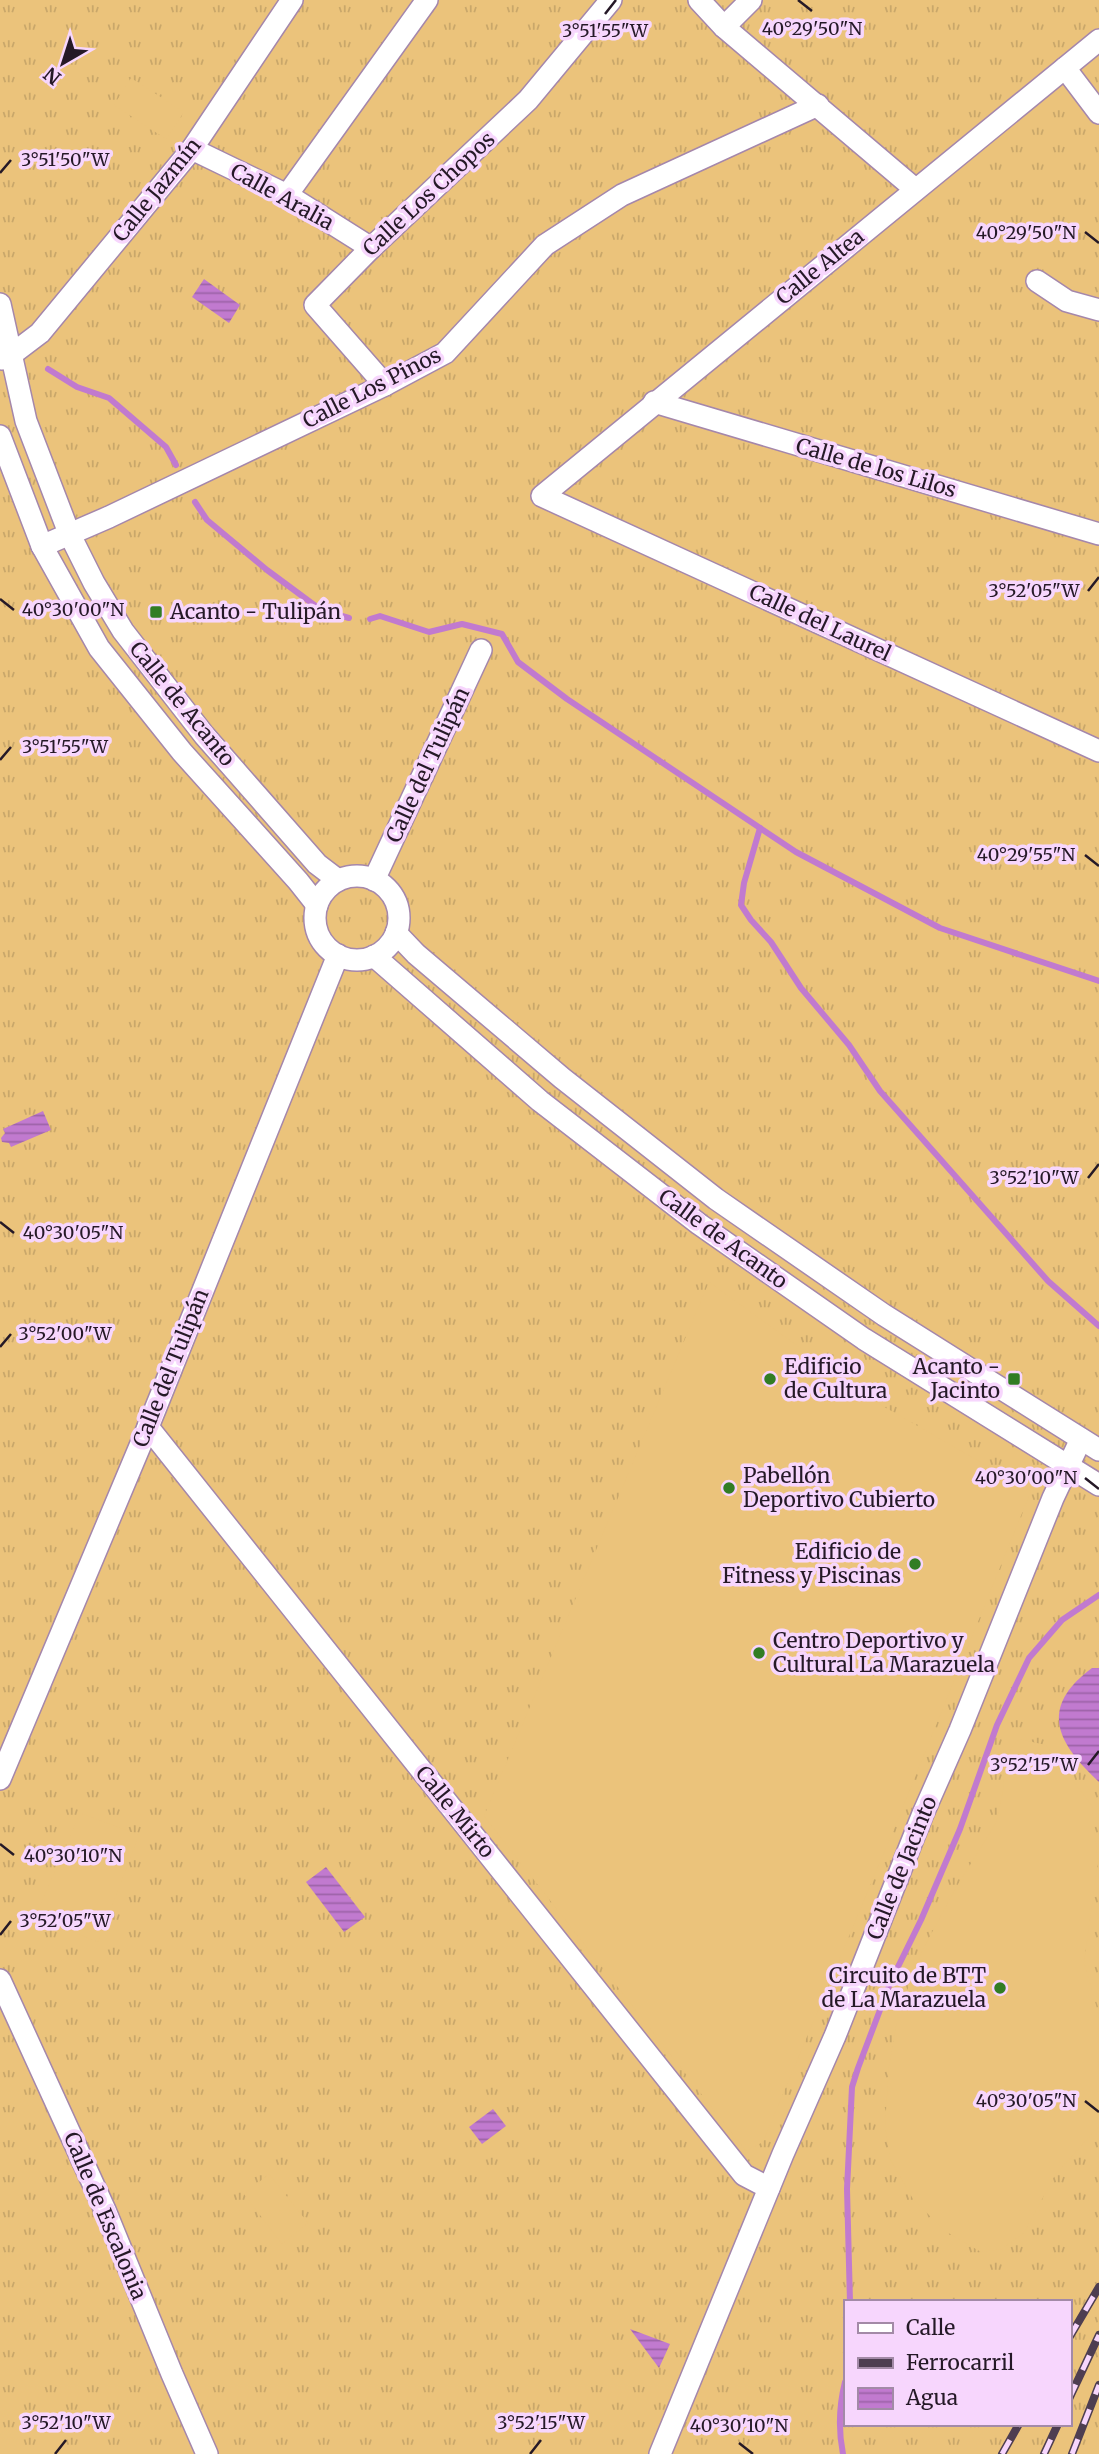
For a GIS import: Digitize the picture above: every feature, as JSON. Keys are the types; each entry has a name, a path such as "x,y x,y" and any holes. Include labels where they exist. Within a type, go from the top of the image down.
{"street":[{"name":"Calle Jazmín","path":"6,357 40,333 192,149 292,0"},
{"path":"287,195 428,0"},
{"name":"Calle Los Chopos","path":"385,385 315,305 370,248 528,100 611,0"},
{"path":"699,0 724,27 915,189"},
{"path":"724,27 751,0"},
{"name":"Calle Altea","path":"542,496 1099,40"},
{"path":"1065,68 1099,113"},
{"name":"Calle Los Pinos","path":"42,545 109,517 385,385 445,353 545,245 622,195 818,105"},
{"name":"Calle Aralia","path":"192,149 287,195 370,248"},
{"path":"1037,281 1068,301 1099,310"},
{"name":"Calle de Acanto","path":"0,304 6,357 26,421 69,533 94,583 131,642 204,735 317,864 338,880"},
{"name":"Calle de los Lilos","path":"654,402 1099,534"},
{"name":"Calle de Acanto","path":"0,436 42,545 99,648 183,752 317,905"},
{"name":"Calle del Laurel","path":"542,496 1099,751"},
{"name":"Calle del Tulipán","path":"374,880 481,650"},
{"path":"362,877 374,880 385,887 393,897 399,920 396,933 391,942 374,956 362,960 338,955 320,939 316,928 317,905 329,887 338,880 362,877"},
{"name":"Calle de Acanto","path":"396,933 416,954 562,1078 716,1199 884,1315 1099,1450"},
{"name":"Calle del Tulipán","path":"0,1779 148,1427 338,955"},
{"name":"Calle de Acanto","path":"374,956 540,1101 699,1224 864,1339 1099,1485"},
{"name":"Calle Mirto","path":"148,1427 744,2175 769,2188"},
{"name":"Calle de Jacinto","path":"660,2454 1080,1438"},
{"name":"Calle de Escalonia","path":"0,1980 105,2210 207,2454"}],"green space":[{"path":"0,0 1099,0 1099,2454 0,2454"},
{"path":"131,78 184,112 166,139 114,105"},
{"name":"Centro Deportivo y Cultural La Marazuela","path":"709,1282 874,1401 1031,1491 763,2142 746,2151 484,1816"},
{"name":"Circuito de BTT de La Marazuela","path":"1019,1739 1046,1745 1092,1806 1098,1862 1084,1962 1099,2016 1099,2126 1055,2175 1024,2233 1002,2249 981,2252 945,2231 913,2199 890,2159 885,2125 889,2067 898,2014 923,1949 957,1886 996,1823 1003,1791 1004,1758"},
{"path":"80,1813 139,1835 98,1942 35,1917"},
{"path":"269,2174 308,2223 282,2244 244,2194"}],"water":[{"path":"204,279 240,305 229,323 192,297"},
{"path":"43,1111 51,1130 11,1147 9,1143 2,1142 1,1138 5,1133 3,1129"},
{"path":"1092,1668 1099,1668 1099,1782 1084,1768 1064,1739 1059,1711 1064,1697"},
{"path":"326,1867 365,1917 344,1932 306,1882"},
{"path":"493,2109 506,2126 482,2144 469,2127"},
{"path":"630,2329 670,2344 659,2368"}],"waterway":[{"path":"48,369 77,387 109,398 166,447 176,465"},
{"path":"195,502 207,520 267,570 321,610 349,618"},
{"path":"370,619 380,616 429,632 462,624 502,634 518,662 567,699 796,852 940,928 1099,981"},
{"path":"760,828 744,883 741,905 751,920 771,942 801,988 849,1045 880,1091 1048,1281 1099,1326"},
{"path":"850,2300 847,2189 852,2087 858,2068 891,1981 921,1920 960,1829 997,1725 1029,1658 1062,1620 1099,1595"},
{"path":"843,2454 840,2418 844,2386"}],"railway":[{"path":"1071,2335 1099,2287"},
{"path":"1071,2395 1099,2335"},
{"path":"1072,2454 1099,2385"},
{"path":"1002,2454 1018,2426"},
{"path":"1044,2454 1057,2426"}],"place":[{"name":"Acanto - Tulipán","path":"156,612"},
{"name":"Edificio de Cultura","path":"770,1379"},
{"name":"Acanto - Jacinto","path":"1014,1379"},
{"name":"Pabellón Deportivo Cubierto","path":"729,1488"},
{"name":"Edificio de Fitness y Piscinas","path":"915,1564"},
{"name":"Centro Deportivo y Cultural La Marazuela","path":"759,1653"},
{"name":"Circuito de BTT de La Marazuela","path":"1000,1988"}]}
